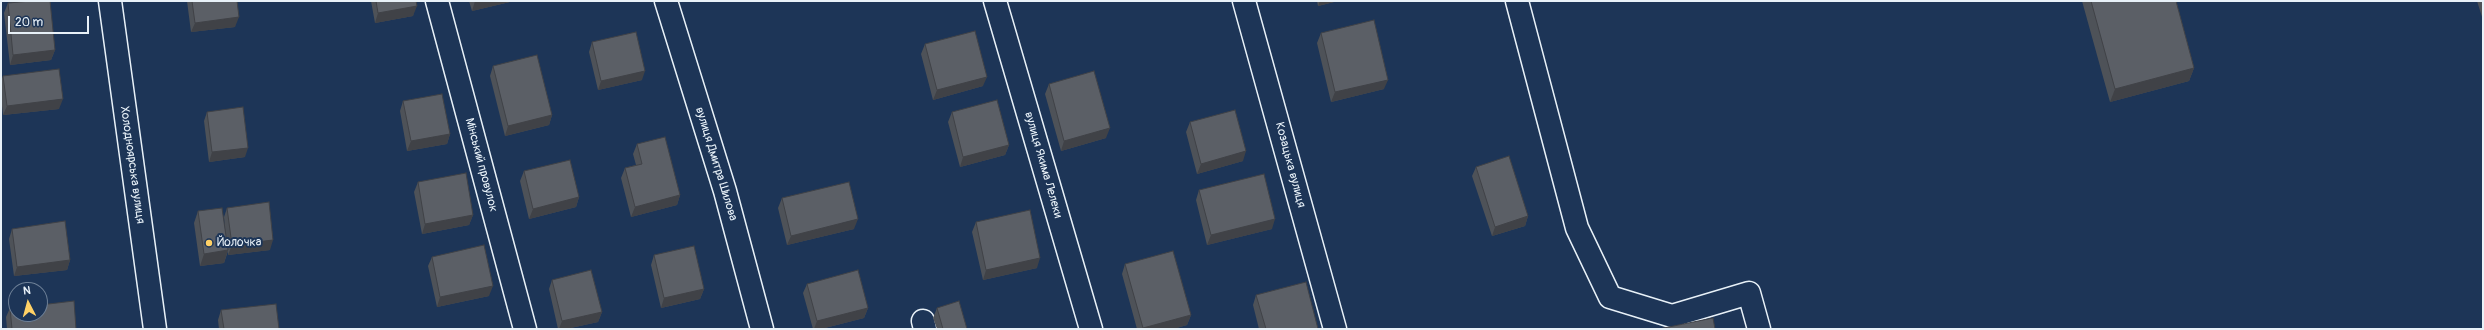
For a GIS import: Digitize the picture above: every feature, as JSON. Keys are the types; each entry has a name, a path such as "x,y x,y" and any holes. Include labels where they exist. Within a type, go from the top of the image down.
{"street":[{"name":"Холодноярська вулиця","path":"110,1 155,329"},
{"name":"Мінський провулок","path":"437,1 525,329"},
{"name":"вулиця Дмитра Шилова","path":"666,1 725,191 762,329"},
{"name":"вулиця Якима Лелеки","path":"995,1 1091,329"},
{"name":"Козацька вулиця","path":"1244,1 1335,329"},
{"path":"1517,1 1577,228 1610,297 1672,316 1748,293 1759,329"}],"building":[{"path":"50,1 55,50 13,55 8,3"},
{"path":"192,1 237,1 239,17 195,23"},
{"path":"376,1 416,1 417,6 378,13"},
{"path":"2091,1 2176,1 2194,68 2115,89"},
{"path":"1374,20 1388,80 1335,92 1321,33"},
{"path":"975,31 987,77 937,90 925,44"},
{"path":"636,32 645,71 601,81 592,42"},
{"path":"537,55 552,115 508,126 493,66"},
{"path":"59,69 63,99 7,106 3,76"},
{"path":"1094,71 1110,128 1064,141 1049,84"},
{"path":"442,94 450,134 411,141 403,101"},
{"path":"997,100 1009,145 963,157 952,112"},
{"path":"243,107 248,148 212,152 207,112"},
{"path":"1235,110 1246,151 1201,164 1190,122"},
{"path":"665,137 680,195 635,207 625,168 642,164 637,144"},
{"path":"1509,156 1528,216 1495,227 1476,167"},
{"path":"570,160 579,197 533,209 524,171"},
{"path":"466,173 473,215 425,224 418,182"},
{"path":"1264,174 1275,219 1211,235 1199,190"},
{"path":"849,182 858,219 791,236 782,198"},
{"path":"269,202 273,240 232,245 227,208"},
{"path":"222,208 228,250 204,254 198,211"},
{"path":"1030,210 1040,258 986,270 976,222"},
{"path":"65,221 70,260 17,267 12,229"},
{"path":"484,245 493,286 440,297 432,257"},
{"path":"694,246 704,289 664,298 654,255"},
{"path":"1173,251 1191,315 1143,328 1125,264"},
{"path":"591,270 602,312 562,321 552,280"},
{"path":"858,270 868,308 817,321 807,284"},
{"path":"1306,282 1318,329 1266,329 1256,295"},
{"path":"74,301 76,329 12,329 11,322 48,322 48,304"},
{"path":"959,301 967,329 943,329 937,308"},
{"path":"276,304 279,329 224,329 221,310"},
{"path":"1713,318 1715,329 1659,329"}],"place":[{"name":"Йолочка","path":"209,243"}]}
